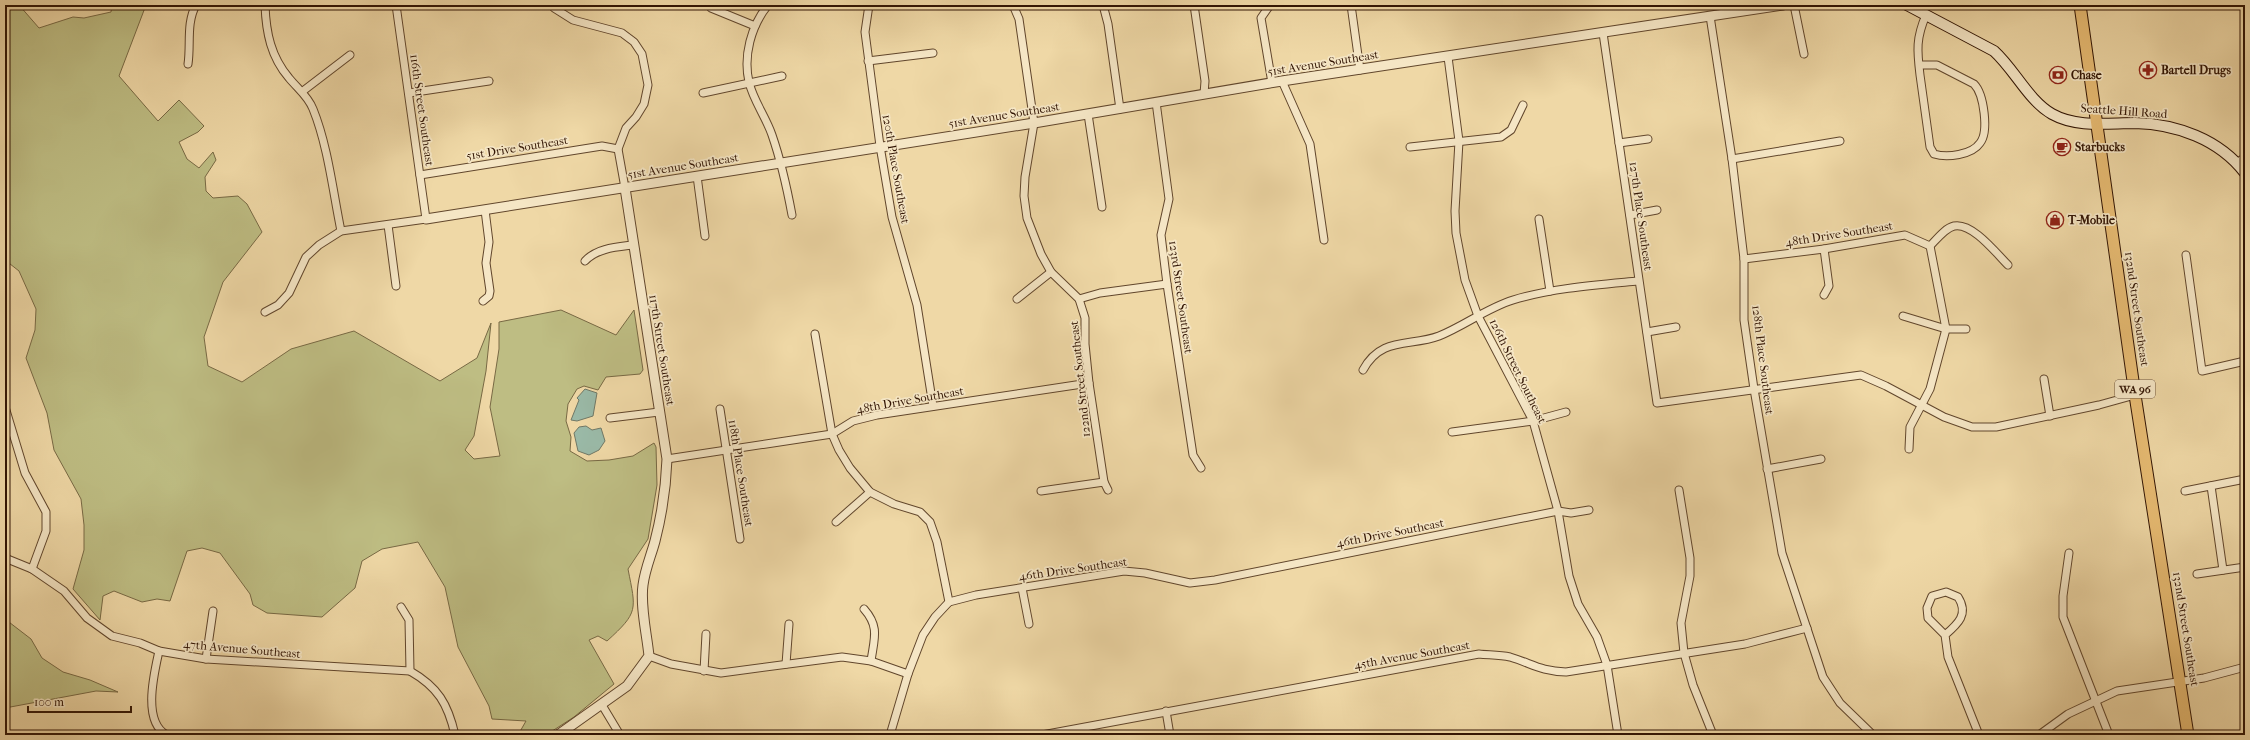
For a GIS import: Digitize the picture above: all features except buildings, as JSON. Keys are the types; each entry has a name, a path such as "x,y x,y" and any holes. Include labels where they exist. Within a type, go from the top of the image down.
{"main road":[{"name":"Seattle Hill Road","path":"1907,5 1994,51 2006,62 2034,98 2051,113 2064,119 2098,124 2136,123 2160,125 2181,130 2218,147 2241,160 2245,173"},
{"name":"132nd Street Southeast","path":"2080,5 2098,124 2135,395 2181,681 2188,735"}],"street":[{"path":"188,64 191,46 189,25 196,5"},
{"path":"265,5 266,28 272,49 280,67 303,91 313,108 320,130 341,231"},
{"name":"116th Street Southeast","path":"396,5 426,219"},
{"path":"768,5 755,26 748,49 749,83 770,128 782,162 792,215"},
{"name":"120th Place Southeast","path":"869,5 865,32 880,146 892,217 917,305 933,406"},
{"name":"122nd Street Southeast","path":"1013,5 1019,20 1034,123 1024,196 1027,218 1041,254 1051,272 1079,299 1085,318 1085,344 1089,383 1104,482 1108,490"},
{"path":"1103,5 1108,24 1120,108"},
{"path":"1194,5 1205,81 1204,94"},
{"path":"1270,5 1261,18 1272,83"},
{"path":"1351,5 1360,70"},
{"name":"51st Avenue Southeast","path":"265,312 278,304 289,293 306,257 319,245 341,231 485,210 880,146 1034,123 1282,81 1783,5"},
{"path":"1794,5 1804,54"},
{"path":"554,8 573,20 622,33 634,42 642,54 648,85 644,104 636,117 626,128 618,149"},
{"path":"711,8 755,26"},
{"path":"1919,65 1937,66 1974,84 1981,94 1984,121 1980,144 1952,157 1934,154 1930,148 1916,46 1926,15"},
{"name":"128th Place Southeast","path":"1710,16 1732,159 1744,259 1744,320 1767,469 1782,553 1823,677 1840,703 1873,735"},
{"name":"127th Place Southeast","path":"1603,33 1657,403 1754,389"},
{"path":"868,61 933,53"},
{"path":"303,91 350,55"},
{"name":"126th Street Southeast","path":"1448,57 1459,141 1455,211 1456,233 1464,280 1478,316 1533,421 1558,511 1569,576 1578,604 1597,637 1607,666 1618,735"},
{"path":"703,93 782,76"},
{"path":"409,94 489,81"},
{"path":"1282,81 1310,144 1324,240"},
{"name":"123rd Street Southeast","path":"1156,102 1169,199 1161,234 1167,284 1193,455 1201,468"},
{"path":"1410,147 1501,137 1511,130 1523,105"},
{"path":"1088,114 1102,207"},
{"path":"1619,143 1648,139"},
{"path":"1732,159 1840,141"},
{"name":"51st Drive Southeast","path":"420,175 602,146 618,149"},
{"name":"117th Street Southeast","path":"618,149 667,459 666,486 661,515 655,543 645,569 642,587 649,656"},
{"path":"697,176 705,236"},
{"path":"483,301 489,296 490,291 486,263 489,238 485,210"},
{"path":"1630,215 1657,210"},
{"path":"1539,219 1550,291"},
{"path":"388,225 396,286"},
{"path":"1909,449 1910,428 1930,389 1946,329 1930,246 1940,235 1953,226 1962,226 1972,229 2008,265"},
{"name":"48th Drive Southeast","path":"1744,259 1824,249 1905,235 1930,246"},
{"path":"585,261 590,256 608,248 634,244"},
{"path":"1824,249 1829,286 1824,295"},
{"path":"2186,256 2202,371 2245,361"},
{"path":"1017,299 1051,272"},
{"path":"1362,370 1372,355 1393,344 1438,336 1512,301 1550,291 1638,280"},
{"path":"1079,299 1100,293 1167,284"},
{"path":"1903,316 1946,329 1966,329"},
{"path":"1647,332 1676,327"},
{"path":"815,334 832,434 850,468 870,492 894,504 920,512 930,522 937,542 948,602 935,617 923,635 908,674 890,735"},
{"path":"1754,389 1861,375 1944,417 1972,427 1996,427 2099,405 2135,395"},
{"path":"2044,379 2050,416"},
{"name":"48th Drive Southeast","path":"667,459 832,434 853,421 877,415 1089,383"},
{"path":"5,407 25,474 46,512 46,531 32,569"},
{"name":"118th Place Southeast","path":"720,409 740,539"},
{"path":"610,418 659,412"},
{"path":"1452,432 1533,421 1566,412"},
{"path":"1767,469 1820,459"},
{"path":"2185,491 2245,479"},
{"path":"1041,491 1104,482"},
{"path":"2211,486 2223,570"},
{"path":"1679,490 1690,570 1681,623 1684,653 1693,685 1713,735"},
{"path":"836,522 870,492"},
{"name":"46th Drive Southeast","path":"948,602 976,595 1124,571 1146,573 1190,583 1215,580 1558,511 1571,513 1589,510"},
{"path":"2069,553 2063,596 2063,617 2069,636 2092,686 2095,701 2109,735"},
{"name":"47th Avenue Southeast","path":"5,558 32,569 64,591 87,618 112,636 140,643 159,651 206,659 410,671"},
{"path":"2197,574 2245,567"},
{"path":"1022,588 1029,624"},
{"path":"1945,635 1959,623 1963,616 1964,609 1958,597 1946,592 1932,596 1928,601 1926,608 1928,618 1945,635 1948,657 1979,735"},
{"path":"401,608 409,620 410,671 426,680 442,697 455,735"},
{"path":"864,610 872,618 876,630 871,661"},
{"path":"206,659 213,611"},
{"path":"786,664 789,624"},
{"name":"45th Avenue Southeast","path":"1042,735 1478,654 1509,657 1549,671 1566,672 1746,644 1807,628"},
{"path":"704,671 706,634"},
{"path":"159,651 152,715 157,726 167,735"},
{"path":"558,735 627,686 649,656 671,664 721,673 842,657 871,661 908,674"},
{"path":"2039,735 2068,714 2117,691 2204,678 2245,667"},
{"path":"602,705 620,735"},
{"path":"1166,711 1170,735"}],"shaded area":[{"path":"5,5 19,5 39,28 73,17 84,18 111,12 112,5 146,5 119,76 158,121 179,100 204,126 198,132 179,142 187,159 199,168 213,152 216,160 205,177 206,191 213,198 238,196 247,204 262,232 223,282 204,337 208,366 242,382 291,349 354,331 440,381 477,358 491,323 486,371 474,436 465,450 474,459 500,456 490,407 499,349 499,322 561,310 616,335 634,310 643,370 640,374 606,377 598,390 584,386 577,389 568,404 566,421 571,437 570,451 587,461 609,460 633,456 654,443 656,447 657,485 648,539 628,569 633,593 632,610 630,616 607,641 598,636 589,640 614,684 574,717 546,735 518,735 526,721 492,719 489,706 458,647 445,587 418,542 382,549 362,561 355,588 322,617 267,613 253,605 250,594 220,553 202,548 187,551 170,601 157,599 142,602 114,591 103,596 100,620 73,589 84,550 84,525 81,499 54,450 47,413 26,358 35,330 36,309 19,271 5,260"},
{"path":"585,389 597,393 593,416 577,421 571,420 579,400 577,398"},
{"path":"586,426 592,430 601,428 605,441 599,450 589,455 578,451 574,433 579,427"},
{"path":"5,619 31,639 42,658 63,672 90,680 118,692 96,691 5,708"}],"place":[{"name":"Bartell Drugs","path":"2148,70"},
{"name":"Chase","path":"2058,75"},
{"name":"Starbucks","path":"2062,147"},
{"name":"T-Mobile","path":"2055,220"}]}
